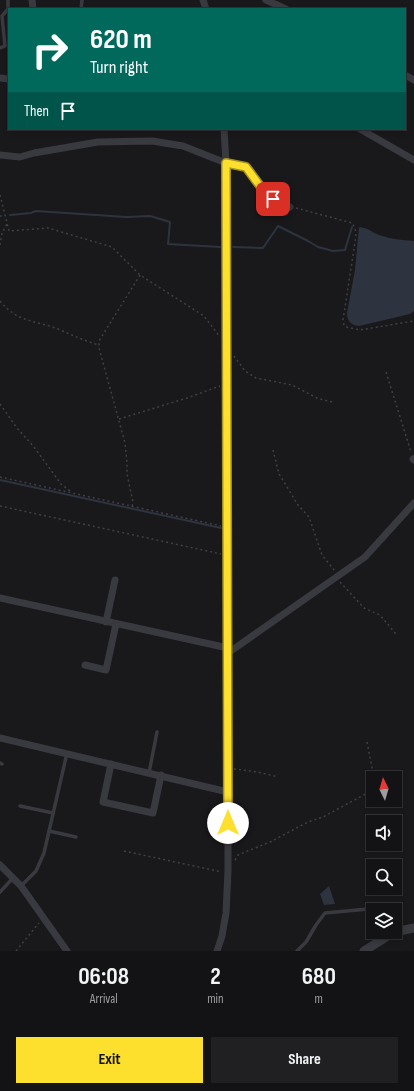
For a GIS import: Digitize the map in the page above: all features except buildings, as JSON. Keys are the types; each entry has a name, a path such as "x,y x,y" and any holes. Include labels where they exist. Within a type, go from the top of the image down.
{"street":[{"path":"266,0 284,8"},
{"path":"217,951 222,936 226,913 228,873 227,348 226,163 224,130"},
{"path":"362,130 414,160"},
{"path":"0,155 20,157 34,152 98,142 152,141 183,146 226,163 246,167 266,194 290,207"},
{"path":"0,598 228,650 365,557 414,503"},
{"path":"106,622 115,580"},
{"path":"85,665 106,670 116,624"},
{"path":"0,738 228,792"},
{"path":"111,764 103,802 153,813 161,775"},
{"path":"0,865 21,886 67,951"},
{"path":"402,930 414,928"},
{"path":"364,951 382,939"}],"lane":[{"path":"0,48 5,46 2,16 8,10 8,0"},
{"path":"149,773 157,732"},
{"path":"21,886 36,871 42,860 67,753"},
{"path":"20,806 53,813"},
{"path":"49,831 76,837"},
{"path":"0,892 13,877"},
{"path":"297,951 306,942 325,913 366,909"}],"path":[{"path":"0,195 10,231 48,228 112,247 140,275 204,316 245,371 256,378 292,385 316,398 332,402"},
{"path":"290,207 352,223 355,228 356,236 343,320 346,327 360,330 414,321"},
{"path":"0,245 2,233 8,224"},
{"path":"132,506 133,502 127,474 126,454 119,419 99,341 140,275"},
{"path":"0,301 8,310 29,322 56,328 99,345"},
{"path":"386,372 414,460"},
{"path":"119,419 227,384"},
{"path":"0,404 16,428 34,447 61,484 71,492"},
{"path":"273,450 279,474 298,505 309,517 322,555 331,564 337,576 359,604 364,608 380,615 396,634"},
{"path":"0,476 227,527"},
{"path":"0,506 227,556"},
{"path":"367,742 373,771"},
{"path":"228,768 258,772 278,777"},
{"path":"235,867 235,859 238,856 270,842 308,822 323,817 366,794"},
{"path":"124,851 228,873"},
{"path":"16,951 44,917"}],"water":[{"path":"359,227 365,228 379,235 401,240 414,241 414,311 410,314 359,326 352,324 349,320 347,313 355,270"},
{"path":"329,886 335,904 324,905 320,894"}],"waterway":[{"path":"10,215 31,213 36,211 126,217 150,216 170,222 168,244 220,247"},
{"path":"233,247 263,248 278,226 318,247 333,251 345,250 352,227"},
{"path":"0,480 221,528"}],"route":[{"path":"228,823 226,163 246,167 266,194 273,199"}]}
